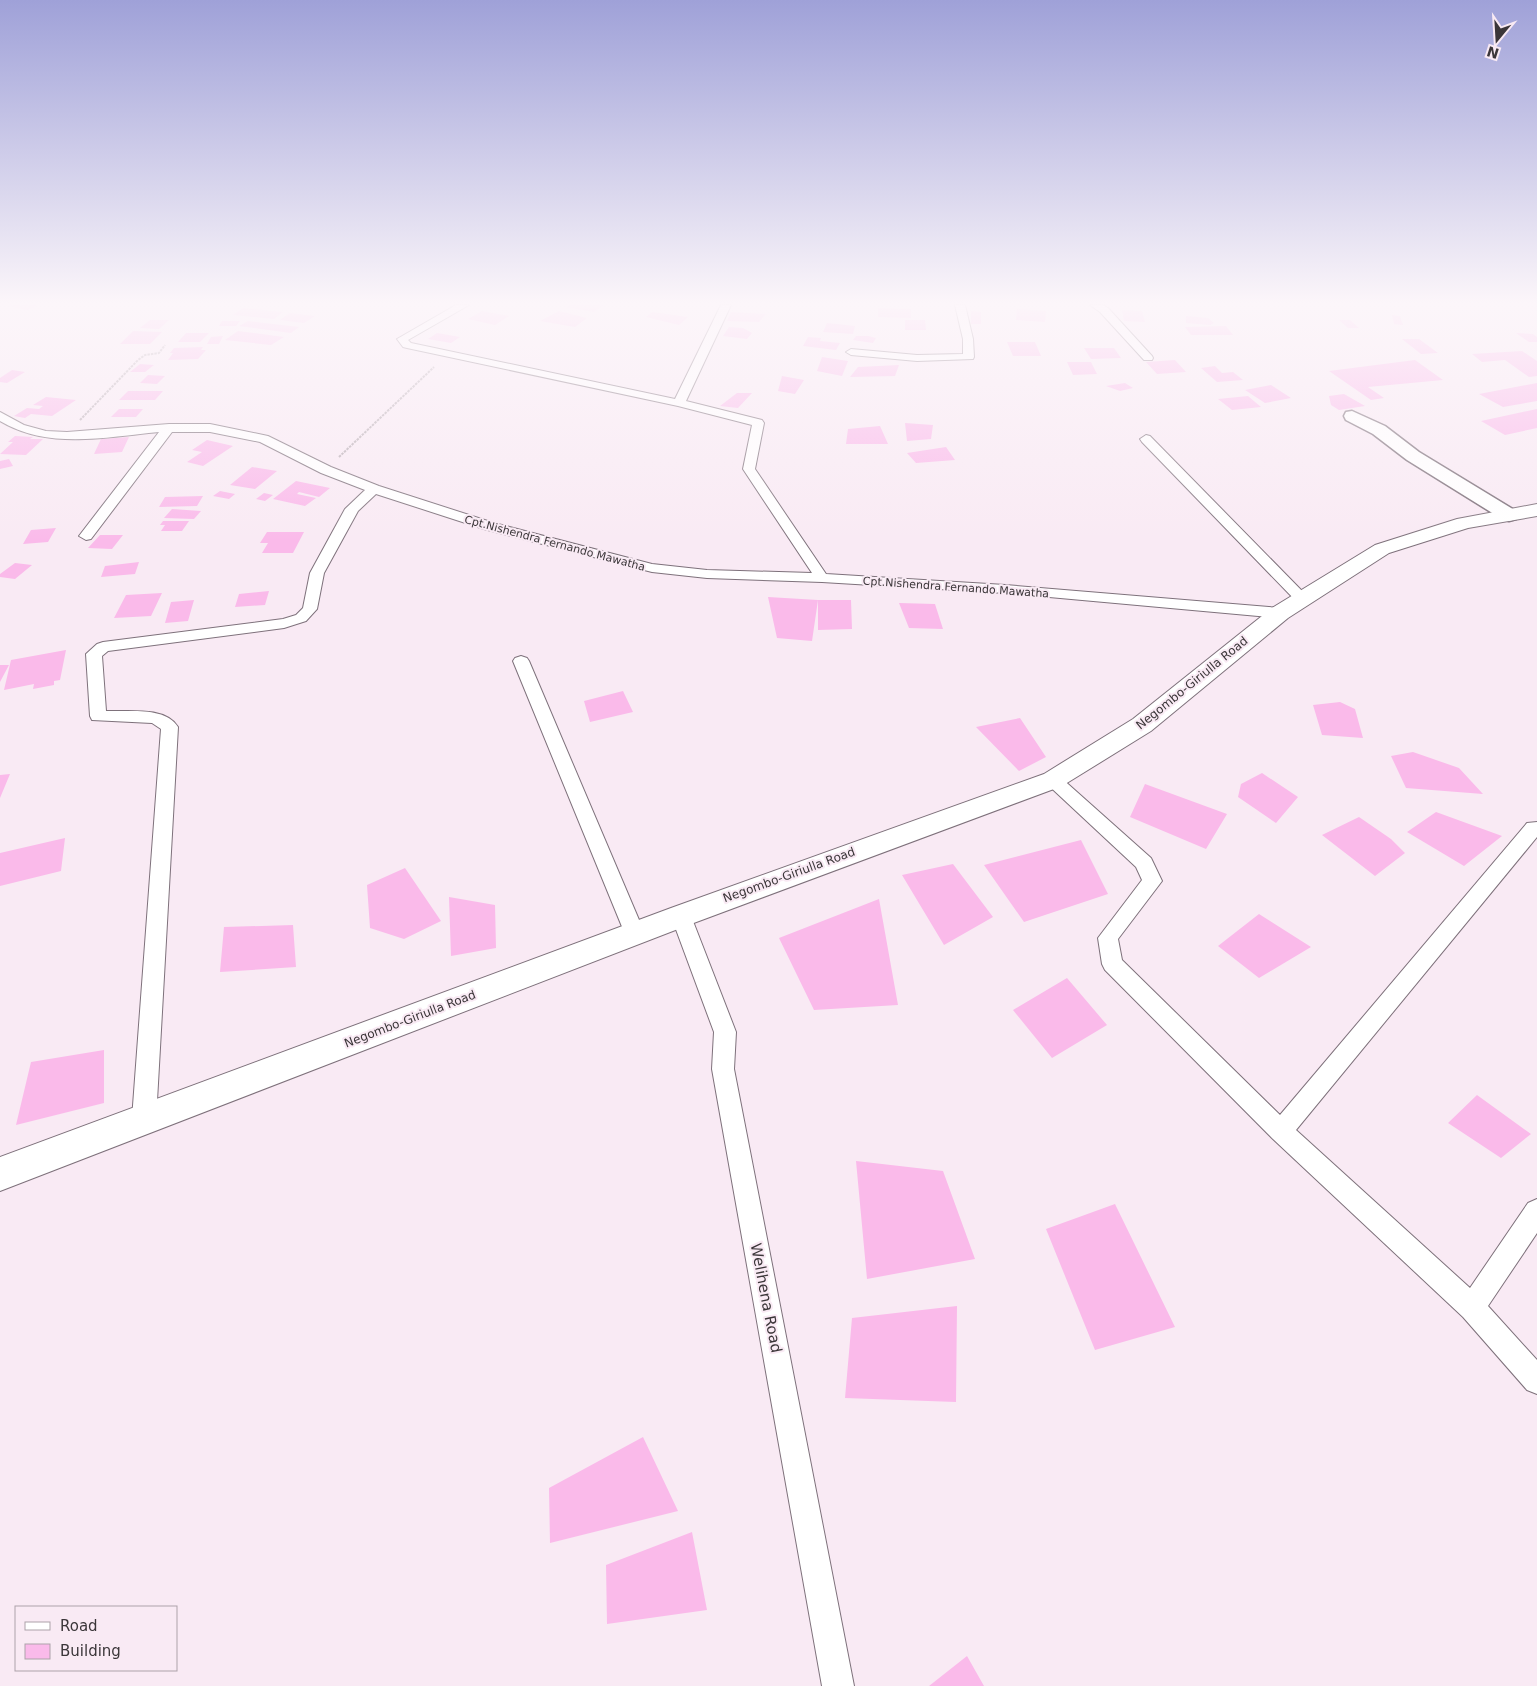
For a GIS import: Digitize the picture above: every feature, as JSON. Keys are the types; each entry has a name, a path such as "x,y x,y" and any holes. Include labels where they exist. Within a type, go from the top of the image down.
{"main road":[{"name":"Negombo-Giriulla Road","path":"0,1174 681,916 1052,780 1142,725 1291,606 1382,549 1464,522 1537,510"}],"street":[{"path":"589,384 758,423 749,468 822,578"},
{"path":"678,403 687,384"},
{"name":"Cpt.Nishendra Fernando Mawatha","path":"0,416 20,428 46,434 67,436 169,428 210,428 264,439 326,470 374,490 489,526 652,568 707,574 822,578 1291,606"},
{"path":"1352,416 1379,430 1413,456 1510,515"},
{"path":"86,536 169,428"},
{"path":"1146,439 1291,606"},
{"path":"144,1119 170,727 156,718 98,716 94,654 104,647 284,623 301,618 310,609 317,573 352,509 374,490"},
{"path":"521,661 636,934"},
{"path":"1052,780 1144,863 1152,881 1108,938 1112,964 1281,1131 1472,1308 1537,1380"},
{"path":"1281,1131 1534,828"},
{"name":"Welihena Road","path":"681,916 725,1032 723,1069 838,1686"},
{"path":"1472,1308 1537,1211"}],"path":[{"path":"67,436 85,413 114,384"},
{"path":"326,470 416,384"}],"building":[{"path":"780,384 802,384 795,394 778,391"},
{"path":"1126,384 1133,388 1120,391 1106,386"},
{"path":"1347,384 1404,384 1368,387 1384,398 1371,400"},
{"path":"1537,384 1537,401 1503,407 1479,394"},
{"path":"1271,385 1291,398 1265,403 1245,390"},
{"path":"128,391 163,391 155,400 119,400"},
{"path":"737,393 752,393 738,408 720,406"},
{"path":"1344,394 1365,406 1339,410 1331,405 1329,396"},
{"path":"1248,396 1261,407 1232,410 1218,399"},
{"path":"46,397 76,400 52,416 31,414 25,418 14,416 27,408 39,409 43,406 33,405"},
{"path":"119,409 143,409 136,417 111,417"},
{"path":"1537,409 1537,428 1505,435 1481,421"},
{"path":"905,423 933,425 931,439 907,441"},
{"path":"880,426 888,444 846,444 848,429"},
{"path":"15,436 43,439 26,455 0,454 13,442 8,442"},
{"path":"129,437 122,452 94,454 101,439"},
{"path":"207,440 233,446 203,466 187,462 202,452 192,450"},
{"path":"946,447 955,460 916,463 907,453"},
{"path":"9,459 13,466 0,469 0,461"},
{"path":"252,467 277,471 255,489 230,485"},
{"path":"296,481 330,488 319,497 299,492 297,494 316,498 305,506 273,499"},
{"path":"220,491 235,494 229,499 213,496"},
{"path":"264,493 273,495 265,501 256,499"},
{"path":"203,496 197,506 159,507 165,497"},
{"path":"172,509 201,511 194,519 164,518"},
{"path":"163,521 189,521 182,531 161,531 165,525 160,525"},
{"path":"56,528 48,542 23,544 31,530"},
{"path":"267,532 304,532 293,553 262,553 268,543 260,543"},
{"path":"100,535 123,535 112,549 88,548"},
{"path":"139,562 135,574 101,577 105,566"},
{"path":"15,563 32,565 15,579 0,577 0,574"},
{"path":"269,591 265,605 235,607 239,594"},
{"path":"162,593 151,616 114,618 126,595"},
{"path":"768,597 818,600 812,641 777,638"},
{"path":"194,600 188,621 165,623 171,602"},
{"path":"818,600 851,600 852,629 818,630"},
{"path":"899,603 935,604 943,629 909,628"},
{"path":"66,650 60,680 54,681 54,685 33,689 34,684 4,690 11,660"},
{"path":"0,665 9,665 0,682"},
{"path":"623,691 633,712 590,722 584,701"},
{"path":"1340,702 1355,709 1363,738 1322,735 1313,705"},
{"path":"1020,718 1046,757 1019,771 976,727"},
{"path":"1413,752 1459,768 1483,794 1406,788 1391,756"},
{"path":"1262,773 1298,797 1276,823 1238,797 1241,784"},
{"path":"10,774 0,798 0,775"},
{"path":"1145,784 1227,814 1206,849 1130,817"},
{"path":"1436,812 1502,836 1464,866 1407,832"},
{"path":"1359,817 1391,839 1405,853 1375,876 1322,835"},
{"path":"65,838 61,871 0,886 0,853"},
{"path":"1081,840 1108,894 1024,922 984,865"},
{"path":"953,864 993,917 944,945 902,875"},
{"path":"405,868 441,921 404,939 370,928 367,885"},
{"path":"449,897 495,905 496,948 451,956"},
{"path":"879,899 898,1005 814,1010 779,938"},
{"path":"1259,914 1311,947 1259,978 1218,946"},
{"path":"293,925 296,967 220,972 224,927"},
{"path":"1067,978 1107,1025 1052,1058 1013,1010"},
{"path":"104,1050 104,1103 16,1125 31,1062"},
{"path":"1477,1095 1531,1134 1501,1158 1448,1123"},
{"path":"856,1161 943,1171 975,1259 867,1279"},
{"path":"1115,1204 1175,1327 1095,1350 1046,1229"},
{"path":"957,1306 956,1402 845,1398 852,1318"},
{"path":"643,1437 678,1511 550,1543 549,1488"},
{"path":"692,1532 707,1610 607,1624 606,1565"},
{"path":"967,1656 984,1686 929,1686"}]}
